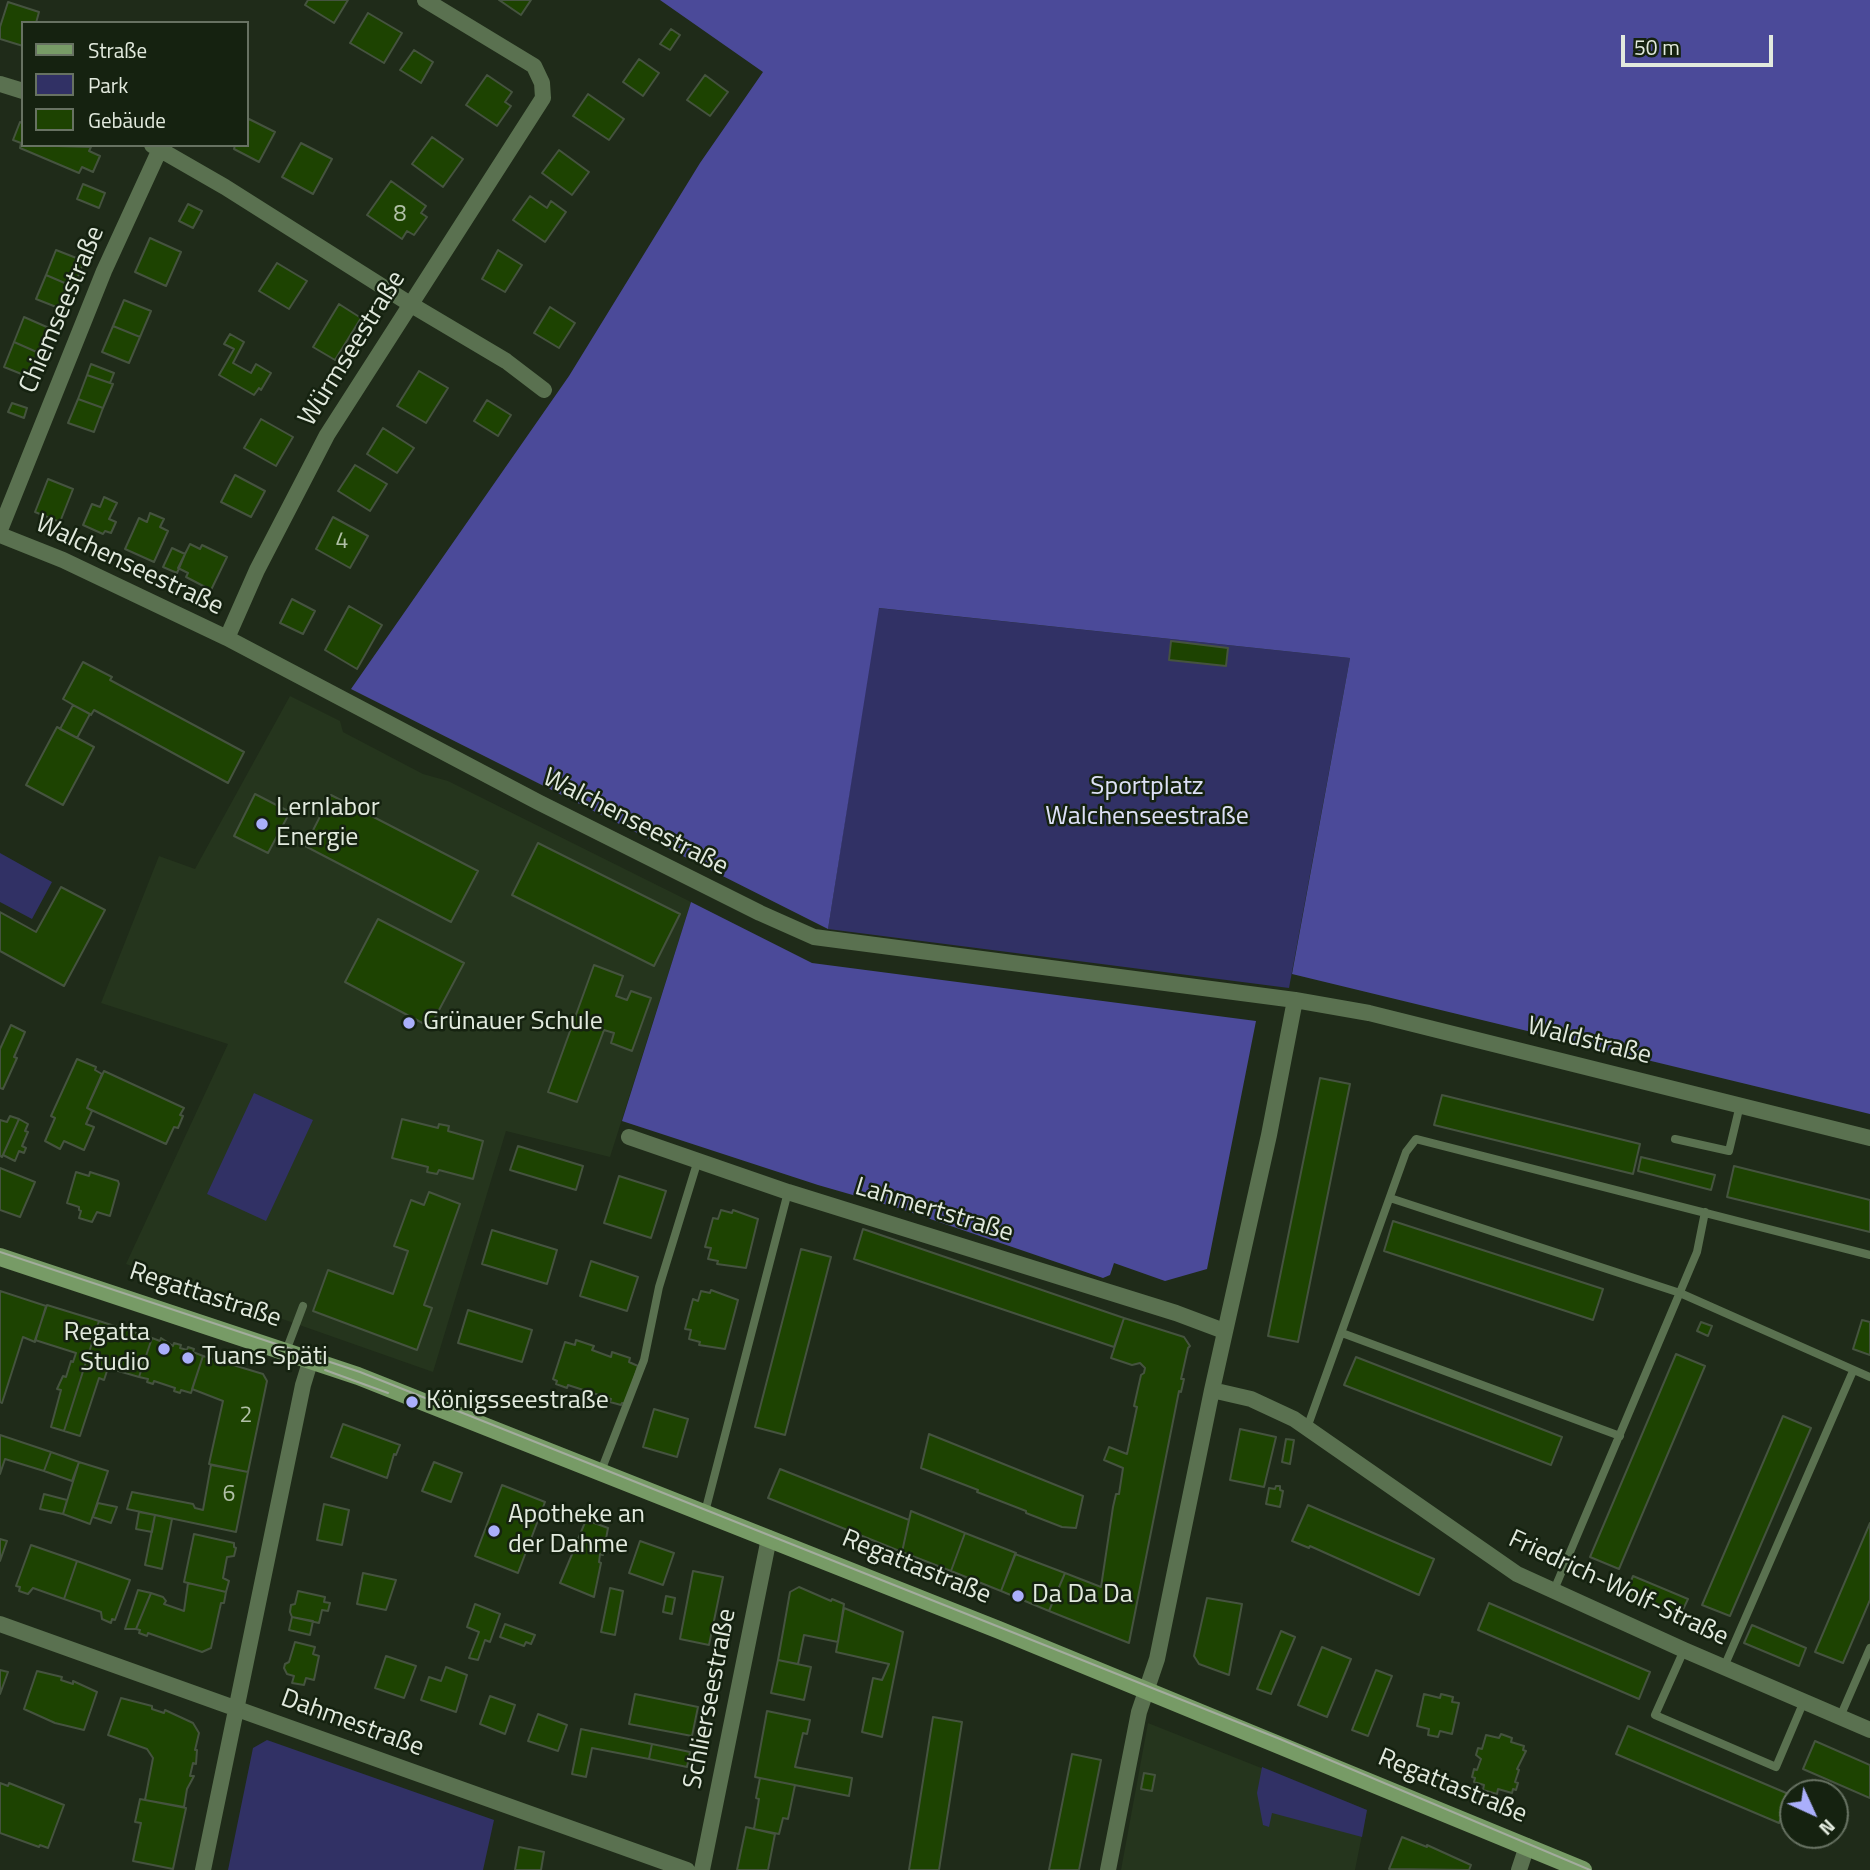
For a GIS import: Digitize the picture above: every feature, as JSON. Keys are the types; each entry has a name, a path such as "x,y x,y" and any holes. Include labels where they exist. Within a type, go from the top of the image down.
{"main road":[{"name":"Regattastraße","path":"0,1257 311,1359 601,1471 1146,1690 1583,1870"}],"street":[{"name":"Würmseestraße","path":"227,639 263,559 327,435 543,99 542,83 534,66 425,0"},
{"path":"0,84 21,91"},
{"path":"156,147 506,361 544,390"},
{"name":"Chiemseestraße","path":"0,533 156,147"},
{"name":"Walchenseestraße","path":"0,533 63,560 227,639 538,802 760,914 814,937 1295,1000"},
{"path":"1108,1870 1139,1712 1157,1659 1224,1331 1269,1135 1295,1000"},
{"name":"Waldstraße","path":"1295,1000 1369,1013 1870,1138"},
{"name":"Lahmertstraße","path":"629,1137 788,1192 1165,1309 1224,1331"},
{"path":"203,1870 303,1385 311,1359"},
{"name":"Friedrich-Wolf-Straße","path":"1212,1390 1251,1399 1307,1427 1517,1574 1870,1730"},
{"name":"Schlierseestraße","path":"702,1870 769,1538"},
{"name":"Dahmestraße","path":"0,1624 687,1870"},
{"path":"1519,1870 1527,1846"}],"lane":[{"path":"1675,1139 1729,1151 1740,1105"},
{"path":"1307,1427 1406,1152 1416,1139 1870,1255"},
{"path":"601,1471 644,1360 659,1287 698,1160"},
{"path":"705,1512 788,1192"},
{"path":"1390,1198 1680,1293 1870,1377"},
{"path":"1554,1590 1697,1252 1705,1212"},
{"path":"286,1351 303,1306"},
{"path":"1342,1333 1620,1436"},
{"path":"1724,1667 1853,1371"},
{"path":"1840,1717 1870,1648"},
{"path":"1684,1650 1655,1715 1776,1767 1804,1701"}],"shaded area":[{"path":"660,0 1870,0 1870,1114 1292,974 1350,658 879,608 828,929 351,689 569,376 700,163 763,72"},
{"name":"Grünauer Schule","path":"290,696 340,721 343,732 423,774 448,781 691,902 610,1157 506,1131 433,1372 126,1264 228,1044 101,1003 159,856 195,869"},
{"path":"691,902 812,963 1256,1021 1207,1269 1165,1281 1114,1263 1110,1275 1103,1278 898,1208 818,1185 622,1121"},
{"path":"1148,1723 1367,1810 1355,1870 1121,1870"}],"green space":[{"name":"Sportplatz Walchenseestraße","path":"878,608 1350,658 1289,988 828,929"},
{"path":"0,853 52,882 32,919 0,902"},
{"path":"254,1093 313,1120 266,1221 207,1194"},
{"path":"267,1740 494,1820 483,1870 228,1870 253,1748"},
{"path":"1262,1767 1367,1810 1362,1837 1272,1813 1269,1827 1263,1825 1257,1793"}],"building":[{"path":"308,0 348,0 334,23 305,5"},
{"path":"499,0 531,0 521,15"},
{"path":"8,2 39,12 37,21 21,21 21,45 0,39 0,27"},
{"path":"368,13 402,33 384,63 350,43"},
{"path":"671,29 680,35 670,50 660,44"},
{"path":"414,50 433,62 421,83 400,70"},
{"path":"639,59 659,73 643,96 623,82"},
{"path":"487,75 512,92 505,102 511,106 497,126 466,105"},
{"path":"705,75 728,92 710,116 687,100"},
{"path":"588,94 624,119 609,140 573,116"},
{"path":"249,119 275,132 259,162 234,149 248,147"},
{"path":"20,122 21,122 21,143 13,140"},
{"path":"432,137 463,159 443,187 412,164"},
{"path":"21,143 21,147 91,147 89,151 100,156 93,172 82,167 79,173 20,148"},
{"path":"301,143 332,159 313,194 282,177"},
{"path":"559,150 589,172 572,195 542,173"},
{"path":"391,181 426,206 421,213 427,217 414,235 407,231 402,239 367,215"},
{"path":"83,184 105,193 99,208 77,199"},
{"path":"530,196 547,208 551,201 566,212 545,242 513,220"},
{"path":"188,204 202,211 193,228 179,221"},
{"path":"150,238 181,252 166,286 135,272"},
{"path":"56,250 84,261 74,287 46,275"},
{"path":"498,250 522,265 505,292 482,279"},
{"path":"277,263 307,281 289,309 259,291"},
{"path":"46,275 74,287 64,310 36,299"},
{"path":"124,300 151,311 140,337 113,326"},
{"path":"339,304 361,318 335,360 313,347"},
{"path":"550,307 575,323 559,348 534,333"},
{"path":"24,317 49,328 39,353 14,342"},
{"path":"113,326 140,337 129,363 102,352"},
{"path":"230,334 244,342 233,363 251,373 256,364 271,373 261,390 259,388 254,395 219,375 234,349 224,344"},
{"path":"14,342 39,353 29,377 4,367"},
{"path":"91,364 114,373 110,383 87,375"},
{"path":"419,371 448,388 426,423 397,406"},
{"path":"87,375 113,384 103,408 78,399"},
{"path":"78,399 103,408 94,432 68,423"},
{"path":"487,400 511,415 498,436 474,421"},
{"path":"12,403 27,408 24,418 8,412"},
{"path":"261,419 293,437 276,466 244,448"},
{"path":"383,428 414,448 397,473 367,454"},
{"path":"355,465 387,484 370,511 338,491"},
{"path":"235,475 265,491 251,517 221,502"},
{"path":"48,479 73,489 60,522 35,512"},
{"path":"104,497 117,503 109,519 116,522 111,533 105,531 103,534 83,525 92,504 100,507"},
{"path":"150,513 164,519 160,527 168,531 154,562 125,549 139,518 147,522"},
{"path":"333,517 368,536 350,568 316,549"},
{"path":"190,544 200,549 202,545 227,557 211,590 186,577 188,573 178,568"},
{"path":"172,548 185,554 177,573 163,567"},
{"path":"292,599 315,611 303,634 280,623"},
{"path":"349,606 382,625 357,669 325,650"},
{"path":"1171,641 1228,648 1226,666 1169,660"},
{"path":"83,662 112,677 110,680 244,752 228,783 94,710 91,715 63,699"},
{"path":"73,705 90,714 77,738 60,729"},
{"path":"57,727 94,747 63,805 26,785"},
{"name":"Lernlabor Energie","path":"255,794 290,812 268,853 234,836"},
{"path":"331,795 478,871 451,922 305,846"},
{"path":"538,843 680,914 654,966 512,895"},
{"path":"61,887 105,910 64,986 0,951 0,912 36,932"},
{"path":"378,919 464,963 430,1027 345,982"},
{"path":"594,965 623,976 616,996 627,1000 631,991 651,998 632,1051 611,1043 614,1033 604,1030 577,1102 548,1092"},
{"path":"11,1025 25,1032 3,1089 0,1088 0,1049"},
{"path":"77,1059 96,1067 95,1070 102,1074 87,1108 92,1111 86,1124 94,1127 84,1150 64,1141 60,1149 45,1141 55,1118 51,1116"},
{"path":"104,1071 184,1108 178,1128 174,1127 166,1144 87,1108"},
{"path":"1320,1078 1350,1084 1298,1342 1268,1336"},
{"path":"1442,1095 1640,1144 1633,1174 1434,1125"},
{"path":"10,1116 19,1119 2,1157 0,1120 7,1122"},
{"path":"19,1119 28,1124 25,1131 28,1132 22,1146 26,1148 24,1153 19,1151 15,1161 3,1155"},
{"path":"402,1119 438,1128 439,1124 449,1126 448,1131 483,1141 473,1179 439,1170 437,1174 427,1172 428,1167 392,1158"},
{"path":"518,1146 583,1166 576,1190 510,1170"},
{"path":"1641,1157 1715,1175 1711,1190 1638,1171"},
{"path":"1734,1166 1870,1200 1870,1232 1727,1197"},
{"path":"0,1168 35,1182 20,1217 0,1210"},
{"path":"76,1172 89,1176 90,1172 118,1181 110,1216 97,1212 92,1222 79,1218 79,1207 67,1203"},
{"path":"619,1176 666,1191 651,1238 604,1223"},
{"path":"429,1192 460,1204 424,1305 432,1308 417,1350 313,1311 328,1270 393,1294 408,1251 394,1246 411,1200 424,1205"},
{"path":"721,1210 732,1213 733,1210 758,1219 746,1268 717,1264 718,1261 708,1259 711,1248 705,1247 713,1218 718,1219"},
{"path":"1393,1221 1603,1289 1593,1320 1384,1251"},
{"path":"863,1229 1124,1318 1114,1347 854,1259"},
{"path":"492,1230 557,1250 547,1284 482,1264"},
{"path":"801,1249 831,1257 785,1435 755,1427"},
{"path":"591,1261 638,1277 627,1311 580,1296"},
{"path":"711,1290 738,1300 725,1349 699,1345 700,1342 689,1339 691,1330 685,1329 693,1299 698,1301 701,1291 710,1293"},
{"path":"0,1291 46,1306 35,1342 23,1337 2,1403 0,1402"},
{"path":"47,1305 99,1321 64,1431 51,1427 61,1390 57,1389 63,1376 66,1377 76,1353 35,1340"},
{"path":"468,1310 532,1330 522,1362 458,1343"},
{"path":"1124,1318 1184,1337 1190,1346 1181,1379 1184,1379 1181,1392 1179,1391 1129,1643 1049,1611 1065,1573 1101,1587 1113,1507 1116,1494 1119,1494 1123,1468 1104,1460 1109,1447 1127,1454 1137,1407 1134,1406 1145,1368 1140,1363 1132,1365 1111,1358"},
{"path":"1862,1320 1870,1322 1870,1355 1853,1349"},
{"path":"99,1321 152,1338 139,1377 108,1368 104,1380 99,1378 80,1436 64,1431"},
{"path":"1701,1322 1712,1326 1708,1336 1697,1331"},
{"path":"152,1338 160,1341 161,1338 173,1346 174,1343 181,1345 180,1348 187,1350 188,1347 194,1349 193,1352 203,1356 191,1393 181,1390 180,1393 174,1391 175,1388 154,1381 153,1384 147,1382 148,1379 139,1377"},
{"path":"576,1340 594,1346 592,1350 611,1357 612,1352 630,1358 629,1362 638,1366 626,1404 610,1402 611,1399 568,1385 567,1388 556,1384 557,1381 553,1379 565,1342 575,1345"},
{"path":"1676,1354 1705,1366 1619,1569 1590,1557"},
{"path":"203,1356 263,1374 267,1381 248,1472 209,1464 223,1401 192,1389"},
{"path":"1356,1357 1562,1437 1551,1465 1344,1385"},
{"path":"654,1409 688,1419 677,1457 643,1447"},
{"path":"1783,1416 1811,1428 1730,1616 1702,1605"},
{"path":"343,1424 400,1445 396,1455 394,1454 387,1478 331,1457"},
{"path":"1240,1429 1276,1437 1264,1487 1230,1480"},
{"path":"929,1434 1083,1496 1076,1528 1062,1527 921,1468"},
{"path":"0,1435 51,1452 44,1471 5,1459 0,1474"},
{"path":"1286,1439 1294,1440 1290,1464 1282,1462"},
{"path":"51,1452 79,1462 72,1481 44,1471"},
{"path":"79,1462 108,1471 90,1524 63,1514"},
{"path":"434,1462 462,1473 451,1502 422,1491"},
{"path":"211,1465 248,1472 236,1532 127,1509 132,1492 193,1504 195,1508 203,1510"},
{"path":"780,1469 909,1520 902,1552 768,1498"},
{"path":"502,1485 545,1502 518,1573 475,1556"},
{"path":"1280,1486 1283,1491 1280,1507 1266,1504 1269,1488 1275,1489"},
{"path":"44,1494 67,1500 63,1514 40,1509"},
{"path":"98,1503 117,1507 111,1523 93,1517"},
{"path":"324,1504 349,1510 342,1545 317,1540"},
{"path":"1308,1505 1434,1559 1419,1595 1310,1546 1309,1548 1292,1541"},
{"path":"911,1511 965,1533 951,1571 902,1552"},
{"path":"139,1512 155,1515 152,1532 136,1529"},
{"path":"155,1515 172,1519 162,1569 145,1565"},
{"path":"586,1520 608,1528 603,1555 600,1554 601,1563 594,1597 560,1583 573,1552 576,1553 579,1545 576,1544"},
{"path":"1870,1523 1870,1600 1843,1663 1815,1652"},
{"path":"965,1533 1016,1553 1001,1591 951,1571"},
{"path":"194,1534 234,1543 234,1556 227,1557 223,1578 229,1581 226,1592 184,1582"},
{"path":"0,1539 7,1541 0,1561"},
{"path":"640,1541 674,1553 663,1585 629,1573"},
{"path":"31,1545 77,1561 64,1599 33,1588 28,1594 19,1591 20,1587 16,1586"},
{"path":"1015,1554 1065,1573 1049,1611 1001,1591"},
{"path":"77,1561 130,1580 115,1620 112,1619 111,1623 102,1619 101,1612 64,1599"},
{"path":"693,1571 723,1577 709,1645 680,1639"},
{"path":"363,1573 396,1580 386,1610 357,1604"},
{"path":"1633,1576 1688,1599 1680,1616 1626,1593"},
{"path":"188,1583 226,1592 211,1648 202,1652 148,1633 147,1636 136,1629 151,1593 163,1597 166,1601 164,1604 184,1611"},
{"path":"799,1587 844,1604 838,1642 804,1635 798,1664 778,1660 790,1592"},
{"path":"610,1588 623,1591 615,1635 601,1632"},
{"path":"138,1590 151,1593 136,1629 125,1629"},
{"path":"298,1591 325,1597 324,1602 330,1603 328,1611 322,1610 319,1623 292,1617 291,1605 295,1604"},
{"path":"666,1596 675,1598 672,1614 663,1612"},
{"path":"1207,1598 1242,1604 1229,1675 1199,1664 1194,1656"},
{"path":"1489,1603 1650,1672 1639,1699 1478,1630"},
{"path":"475,1604 500,1614 490,1642 485,1640 478,1660 469,1658 479,1632 467,1627"},
{"path":"844,1608 903,1632 882,1737 862,1732 873,1678 882,1680 889,1664 836,1652"},
{"path":"292,1617 313,1621 310,1635 289,1630"},
{"path":"505,1624 535,1635 531,1644 526,1642 524,1646 500,1637"},
{"path":"1752,1625 1806,1648 1799,1666 1744,1643"},
{"path":"1281,1631 1295,1637 1271,1694 1257,1689"},
{"path":"295,1642 315,1647 313,1654 319,1656 314,1680 306,1678 304,1685 292,1683 294,1676 287,1674 284,1668 289,1662"},
{"path":"1322,1647 1351,1659 1327,1717 1298,1705"},
{"path":"386,1656 416,1666 404,1698 375,1688"},
{"path":"778,1660 811,1667 804,1700 771,1693"},
{"path":"446,1667 467,1675 456,1712 421,1700 429,1677 441,1681"},
{"path":"0,1670 8,1672 0,1694"},
{"path":"1376,1670 1392,1676 1368,1736 1352,1730"},
{"path":"37,1671 62,1677 61,1680 73,1684 73,1681 97,1692 84,1730 55,1723 24,1709"},
{"path":"635,1694 698,1707 692,1736 629,1724"},
{"path":"1424,1694 1440,1698 1441,1694 1453,1697 1452,1702 1459,1703 1452,1734 1440,1731 1438,1737 1428,1735 1429,1729 1417,1726"},
{"path":"490,1696 515,1705 505,1734 480,1724"},
{"path":"121,1698 152,1706 152,1709 164,1713 165,1710 193,1723 199,1733 195,1750 196,1764 193,1763 190,1776 194,1776 187,1789 184,1807 145,1800 153,1758 147,1749 108,1735"},
{"path":"767,1711 810,1720 807,1734 803,1733 795,1767 852,1778 849,1796 755,1777"},
{"path":"538,1714 567,1725 558,1751 528,1741"},
{"path":"933,1717 962,1722 939,1870 909,1870"},
{"path":"1628,1726 1779,1790 1779,1823 1616,1754"},
{"path":"581,1729 652,1744 649,1759 592,1748 586,1777 572,1774"},
{"path":"1501,1734 1512,1738 1511,1742 1524,1746 1523,1750 1526,1751 1517,1769 1516,1790 1513,1789 1512,1793 1498,1789 1497,1794 1483,1790 1484,1785 1474,1782 1475,1778 1472,1777 1481,1759 1476,1755 1478,1748 1482,1749 1486,1735 1499,1738"},
{"path":"1815,1741 1870,1765 1870,1798 1849,1789 1849,1779 1826,1779 1803,1769"},
{"path":"652,1744 690,1752 687,1767 649,1759"},
{"path":"1072,1754 1101,1760 1079,1870 1049,1870"},
{"path":"1144,1773 1155,1775 1152,1791 1141,1789"},
{"path":"760,1778 795,1785 788,1819 783,1818 779,1834 754,1829"},
{"path":"0,1783 8,1786 9,1783 64,1805 48,1848 0,1833"},
{"path":"140,1799 186,1808 173,1869 133,1861 141,1823 135,1822"},
{"path":"746,1827 775,1834 768,1870 737,1870"},
{"path":"1402,1837 1471,1865 1469,1870 1389,1869"},
{"path":"519,1847 544,1852 541,1870 515,1870"}],"tram line":[{"path":"0,1252 360,1372 1280,1739 1590,1870"},
{"path":"325,1370 388,1393"}],"place":[{"name":"Lernlabor Energie","path":"262,824"},
{"name":"Grünauer Schule","path":"409,1023"},
{"name":"Regatta Studio","path":"164,1349"},
{"name":"Tuans Späti","path":"188,1358"},
{"name":"Königsseestraße","path":"412,1402"},
{"name":"Apotheke an der Dahme","path":"494,1531"},
{"name":"Da Da Da","path":"1018,1596"}]}
